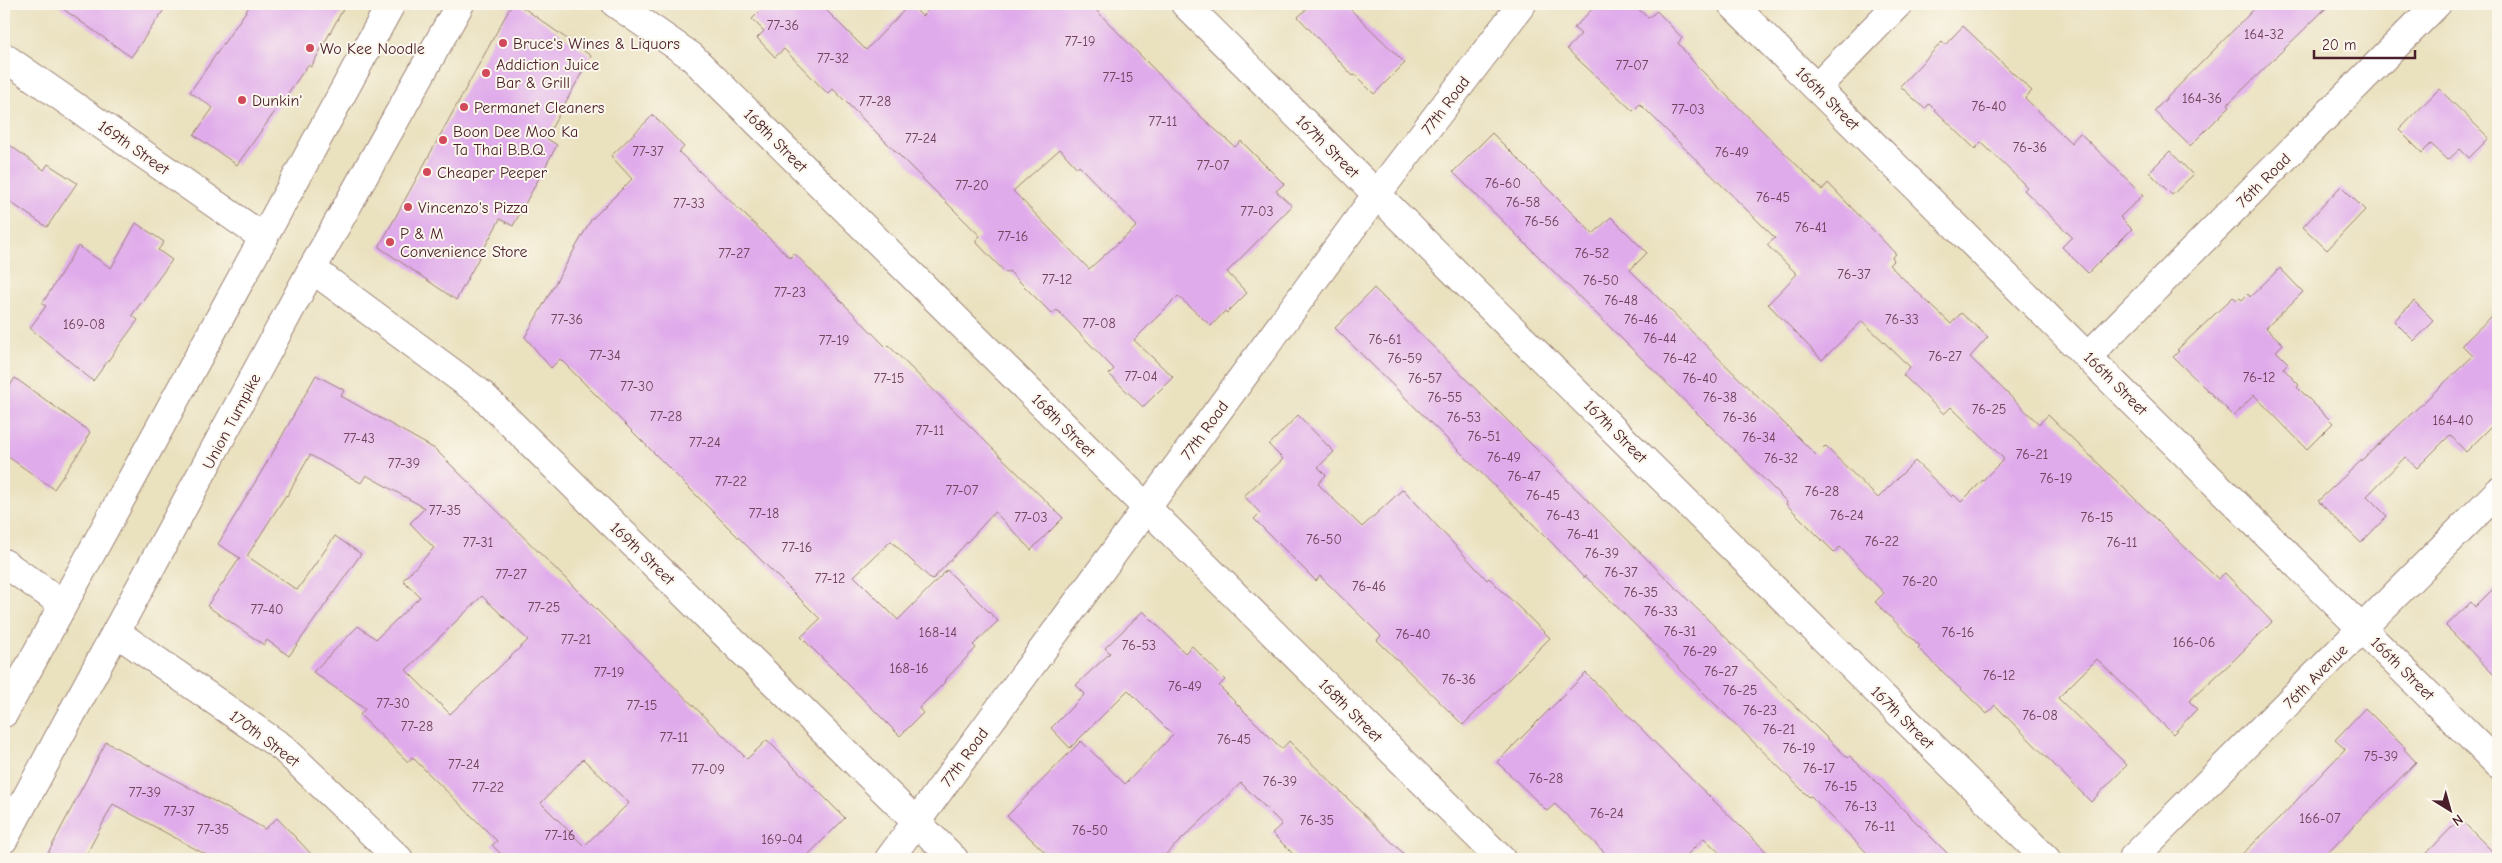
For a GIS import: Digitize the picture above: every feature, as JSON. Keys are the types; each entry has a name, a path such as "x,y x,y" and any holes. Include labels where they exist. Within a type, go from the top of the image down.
{"street":[{"path":"4,713 391,4"},
{"name":"Union Turnpike","path":"4,839 312,269 460,4"},
{"name":"168th Street","path":"616,4 691,56 1501,859"},
{"name":"167th Street","path":"1185,4 2046,859"},
{"name":"77th Road","path":"889,859 1377,194 1522,4"},
{"name":"166th Street","path":"1732,4 2498,764"},
{"path":"1817,87 1898,4"},
{"name":"76th Road","path":"2088,356 2437,4"},
{"name":"169th Street","path":"4,56 264,238"},
{"name":"169th Street","path":"312,269 480,393 954,859"},
{"name":"76th Avenue","path":"2132,859 2498,492"},
{"path":"4,563 63,604"},
{"name":"170th Street","path":"117,633 283,748 399,859"}],"building":[{"path":"56,4 168,4 131,57"},
{"path":"251,4 346,4 311,67 308,65 237,165 194,135 213,108 190,92"},
{"path":"512,4 518,4 591,56 546,138 557,145 513,226 500,219 456,300 379,247"},
{"path":"767,4 820,4 866,50 910,4 922,16 934,4 1090,4 1198,114 1235,147 1241,141 1284,184 1276,191 1292,206 1227,272 1247,293 1227,313 1225,311 1211,326 1178,296 1134,340 1173,377 1143,407 1109,374 1114,369 1057,310 1052,314 1009,271 1006,273 975,241 980,236 833,89 828,94 784,49 775,57 757,38 764,31 752,19","holes":["1060,149 1077,168 1079,166 1137,226 1089,269 1013,191"]},
{"path":"1312,4 1345,4 1405,63 1374,94 1355,75 1353,76 1298,17"},
{"path":"1597,4 1633,4 1648,18 1657,11 1682,38 1678,43 1695,64 1822,190 1828,183 1896,254 1892,257 1894,260 1889,265 1951,324 1961,313 1988,337 1970,357 2039,424 2048,415 2218,579 2225,573 2272,622 2189,701 2197,709 2173,734 2097,659 2058,698 2127,765 2091,802 1995,705 1987,714 1918,648 1920,646 1875,602 1884,593 1840,547 1834,552 1786,504 1787,502 1453,172 1492,133 1593,234 1611,217 1647,253 1630,270 1816,455 1825,446 1878,498 1915,461 1952,497 1954,495 1961,502 2004,459 1951,407 1944,414 1903,375 1910,367 1862,321 1822,360 1768,304 1797,274 1767,245 1775,238 1640,104 1633,111 1567,49 1581,34 1574,28"},
{"path":"2259,4 2330,4 2228,104 2230,106 2190,146 2154,111"},
{"path":"1963,26 2032,91 2025,98 2071,143 2080,133 2143,195 2120,217 2132,229 2088,273 2062,247 2072,237 2024,190 2027,187 1981,142 1975,149 1929,104 1925,109 1900,86 1942,42 1945,45"},
{"path":"2439,89 2489,138 2469,158 2460,149 2448,160 2431,144 2422,153 2399,130"},
{"path":"653,115 684,147 679,152 790,258 794,253 886,347 888,345 1063,518 1031,550 995,512 932,580 891,541 854,576 898,620 947,570 998,621 973,645 976,648 919,708 923,713 900,736 801,637 820,619 560,359 551,368 525,337 591,220 632,179 611,156"},
{"path":"4,141 44,170 48,164 77,183 47,227 4,198"},
{"path":"2170,151 2193,175 2172,195 2149,172"},
{"path":"2341,186 2365,210 2327,250 2303,227"},
{"path":"136,223 164,242 158,250 172,260 132,315 138,320 93,381 30,328 46,306 42,304 78,246 111,268"},
{"path":"2280,268 2303,292 2266,328 2283,344 2276,351 2288,363 2283,368 2299,385 2297,387 2333,423 2307,449 2254,395 2234,416 2173,357 2179,351 2177,350 2233,297 2237,300 2240,298 2242,300 2248,294 2250,297"},
{"path":"1374,288 1828,739 1848,758 1850,756 1953,859 1873,859 1612,602 1585,576 1584,578 1555,546 1335,328"},
{"path":"2414,301 2434,321 2414,341 2394,321"},
{"path":"2498,310 2498,420 2466,452 2450,435 2417,468 2405,457 2367,496 2387,516 2361,543 2318,501 2473,356 2462,345"},
{"path":"316,375 344,390 341,396 435,449 747,759 767,740 845,818 804,859 506,859 492,845 497,841 412,757 408,762 360,715 365,709 313,672 358,626 376,639 420,597 403,580 434,548 410,523 425,508 366,475 361,483 310,455 287,496 247,556 297,590 335,536 361,554 289,656 267,640 264,645 207,606 240,558 218,544 272,454","holes":["482,596 528,640 450,714 406,670","583,759 629,803 584,846 541,803"]},
{"path":"15,378 90,432 86,439 87,441 54,489 4,454 4,395"},
{"path":"1298,415 1334,452 1318,467 1326,475 1318,484 1362,527 1403,489 1487,580 1489,578 1550,638 1463,725 1377,640 1381,636 1320,576 1316,581 1254,519 1260,513 1244,496 1283,459 1269,445"},
{"path":"2498,584 2498,679 2446,626 2471,602 2475,607"},
{"path":"1143,611 1185,653 1192,646 1225,680 1219,686 1282,749 1289,741 1409,859 1298,859 1272,833 1282,824 1241,783 1161,859 1052,859 1007,816 1081,741 1125,784 1173,735 1128,690 1070,748 1051,728 1085,694 1076,685 1110,653 1105,648"},
{"path":"1586,673 1774,859 1726,859 1704,838 1683,859 1611,859 1555,804 1547,811 1497,762"},
{"path":"2365,708 2405,748 2416,762 2322,859 2237,859 2278,820 2345,749 2335,740"},
{"path":"106,742 265,829 277,818 316,859 214,859 113,804 84,859 45,859"},
{"path":"2460,819 2498,859 2421,859"}],"place":[{"name":"Bruce's Wines & Liquors","path":"503,43"},
{"name":"Wo Kee Noodle","path":"310,48"},
{"name":"Addiction Juice Bar & Grill","path":"486,73"},
{"name":"Dunkin'","path":"242,100"},
{"name":"Permanet Cleaners","path":"464,107"},
{"name":"Boon Dee Moo Ka Ta Thai B.B.Q.","path":"443,140"},
{"name":"Cheaper Peeper","path":"427,172"},
{"name":"Vincenzo's Pizza","path":"408,207"},
{"name":"P & M Convenience Store","path":"390,242"}]}
